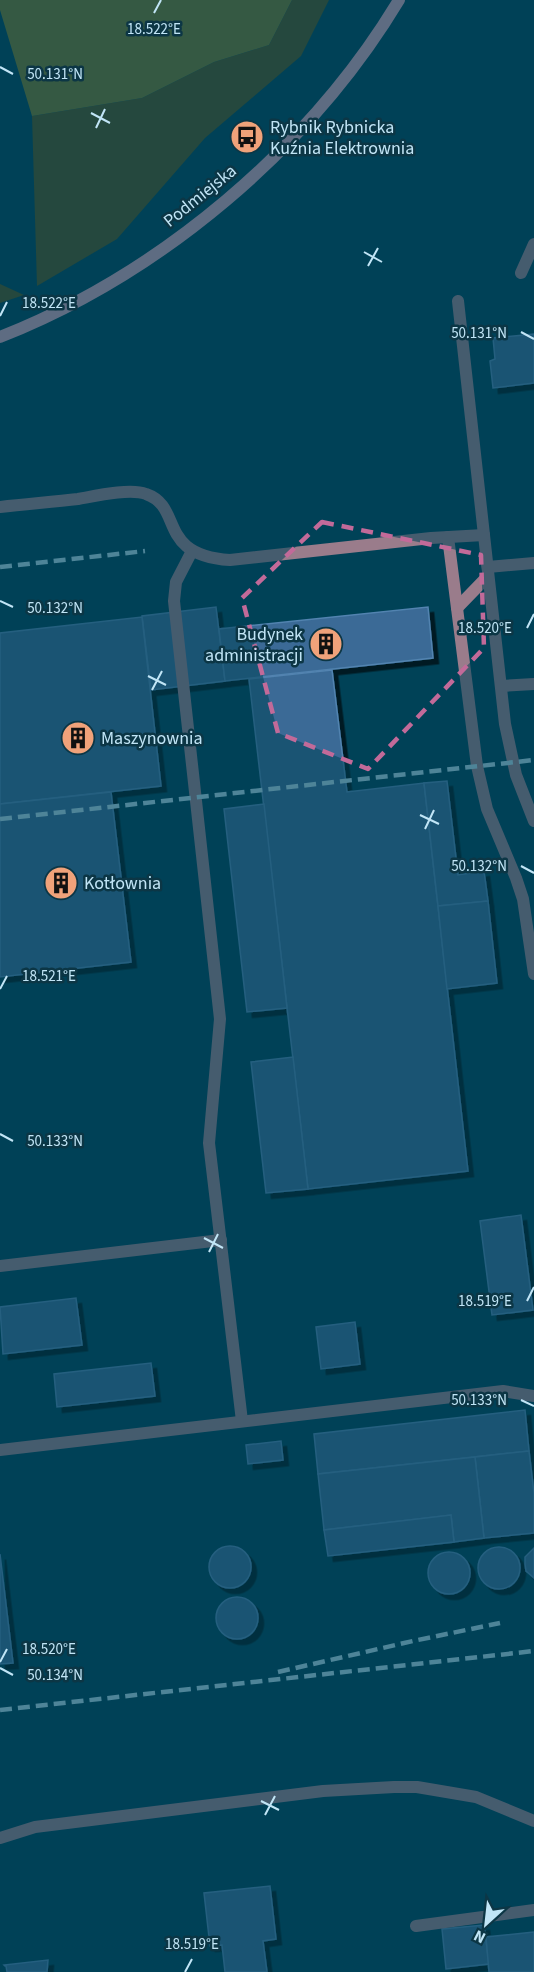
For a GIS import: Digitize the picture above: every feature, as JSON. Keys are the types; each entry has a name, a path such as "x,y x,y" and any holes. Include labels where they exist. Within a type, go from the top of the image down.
{"street":[{"name":"Podmiejska","path":"0,337 70,304 138,265 209,214 251,179 286,145 323,103 360,56 399,0"}],"lane":[{"path":"521,273 534,244"},
{"path":"458,301 506,732 516,776 534,821"},
{"path":"0,507 119,493 144,493 161,505 178,539 192,551 209,558 244,559 484,535"},
{"path":"448,537 471,727 481,788 487,809 523,898 534,974"},
{"path":"192,551 176,582 174,601 219,1019 210,1143 242,1421"},
{"path":"457,608 488,572 534,563"},
{"path":"501,686 534,684"},
{"path":"0,1266 220,1240"},
{"path":"0,1450 502,1391 534,1396"},
{"path":"0,1838 35,1827 354,1788 417,1787 444,1791 490,1801 534,1821"},
{"path":"416,1926 534,1910"}],"highlighted area":[{"path":"322,522 481,555 484,648 368,769 278,733 242,598"}],"shaded area":[{"path":"0,0 292,0 269,45 214,62 142,98 32,116 0,10"},
{"path":"292,0 329,0 301,56 205,138 117,239 37,286 32,116 142,98 214,62 269,45"},
{"path":"0,284 24,295 0,303"}],"building":[{"path":"534,334 534,383 493,388 490,361 495,359 493,338"},
{"path":"216,607 225,681 151,690 142,616"},
{"name":"Budynek administracji","path":"428,607 433,658 225,681 219,629"},
{"name":"Maszynownia","path":"142,617 161,786 0,804 0,633"},
{"path":"332,670 347,792 424,783 468,1171 308,1189 249,679"},
{"path":"447,781 458,875 484,871 488,901 438,906 424,783"},
{"name":"Kotłownia","path":"111,792 131,962 0,977 0,804"},
{"path":"264,804 287,1008 247,1012 224,809"},
{"path":"488,901 497,983 447,989 438,906"},
{"path":"293,1057 308,1189 266,1193 251,1062"},
{"path":"521,1215 533,1310 492,1315 480,1221"},
{"path":"76,1298 82,1345 3,1354 0,1307"},
{"path":"355,1322 360,1364 321,1369 316,1327"},
{"path":"151,1363 155,1396 57,1407 54,1374"},
{"path":"525,1410 529,1451 318,1474 314,1434"},
{"path":"281,1441 283,1460 248,1464 246,1445"},
{"path":"529,1451 534,1493 534,1533 484,1538 475,1457"},
{"path":"475,1457 484,1538 454,1542 451,1515 324,1530 318,1474"},
{"path":"451,1515 454,1542 328,1556 324,1530"},
{"path":"230,1546 245,1552 251,1567 245,1582 230,1588 215,1582 209,1567 215,1552"},
{"path":"499,1547 514,1553 520,1568 514,1583 499,1589 484,1583 478,1568 484,1553"},
{"path":"534,1548 534,1578 526,1571 525,1557"},
{"path":"449,1552 464,1558 470,1573 464,1588 449,1594 434,1588 428,1573 434,1558"},
{"path":"0,1554 13,1663 0,1664"},
{"path":"237,1597 252,1603 258,1618 252,1633 237,1639 222,1633 216,1618 222,1603"},
{"path":"270,1886 276,1939 263,1941 267,1972 225,1972 222,1945 210,1946 204,1893"},
{"path":"484,1925 489,1964 446,1969 442,1929"},
{"path":"534,1932 534,1972 489,1972 486,1937"},
{"path":"48,1960 47,1972 7,1972 4,1965"}],"railway":[{"path":"0,567 145,551"},
{"path":"0,819 534,760"},
{"path":"278,1672 500,1623"},
{"path":"0,1710 534,1651"}],"place":[{"name":"Rybnik Rybnicka Kuźnia Elektrownia","path":"247,137"},
{"name":"Budynek administracji","path":"326,644"},
{"name":"Maszynownia","path":"78,738"},
{"name":"Kotłownia","path":"61,883"}]}
